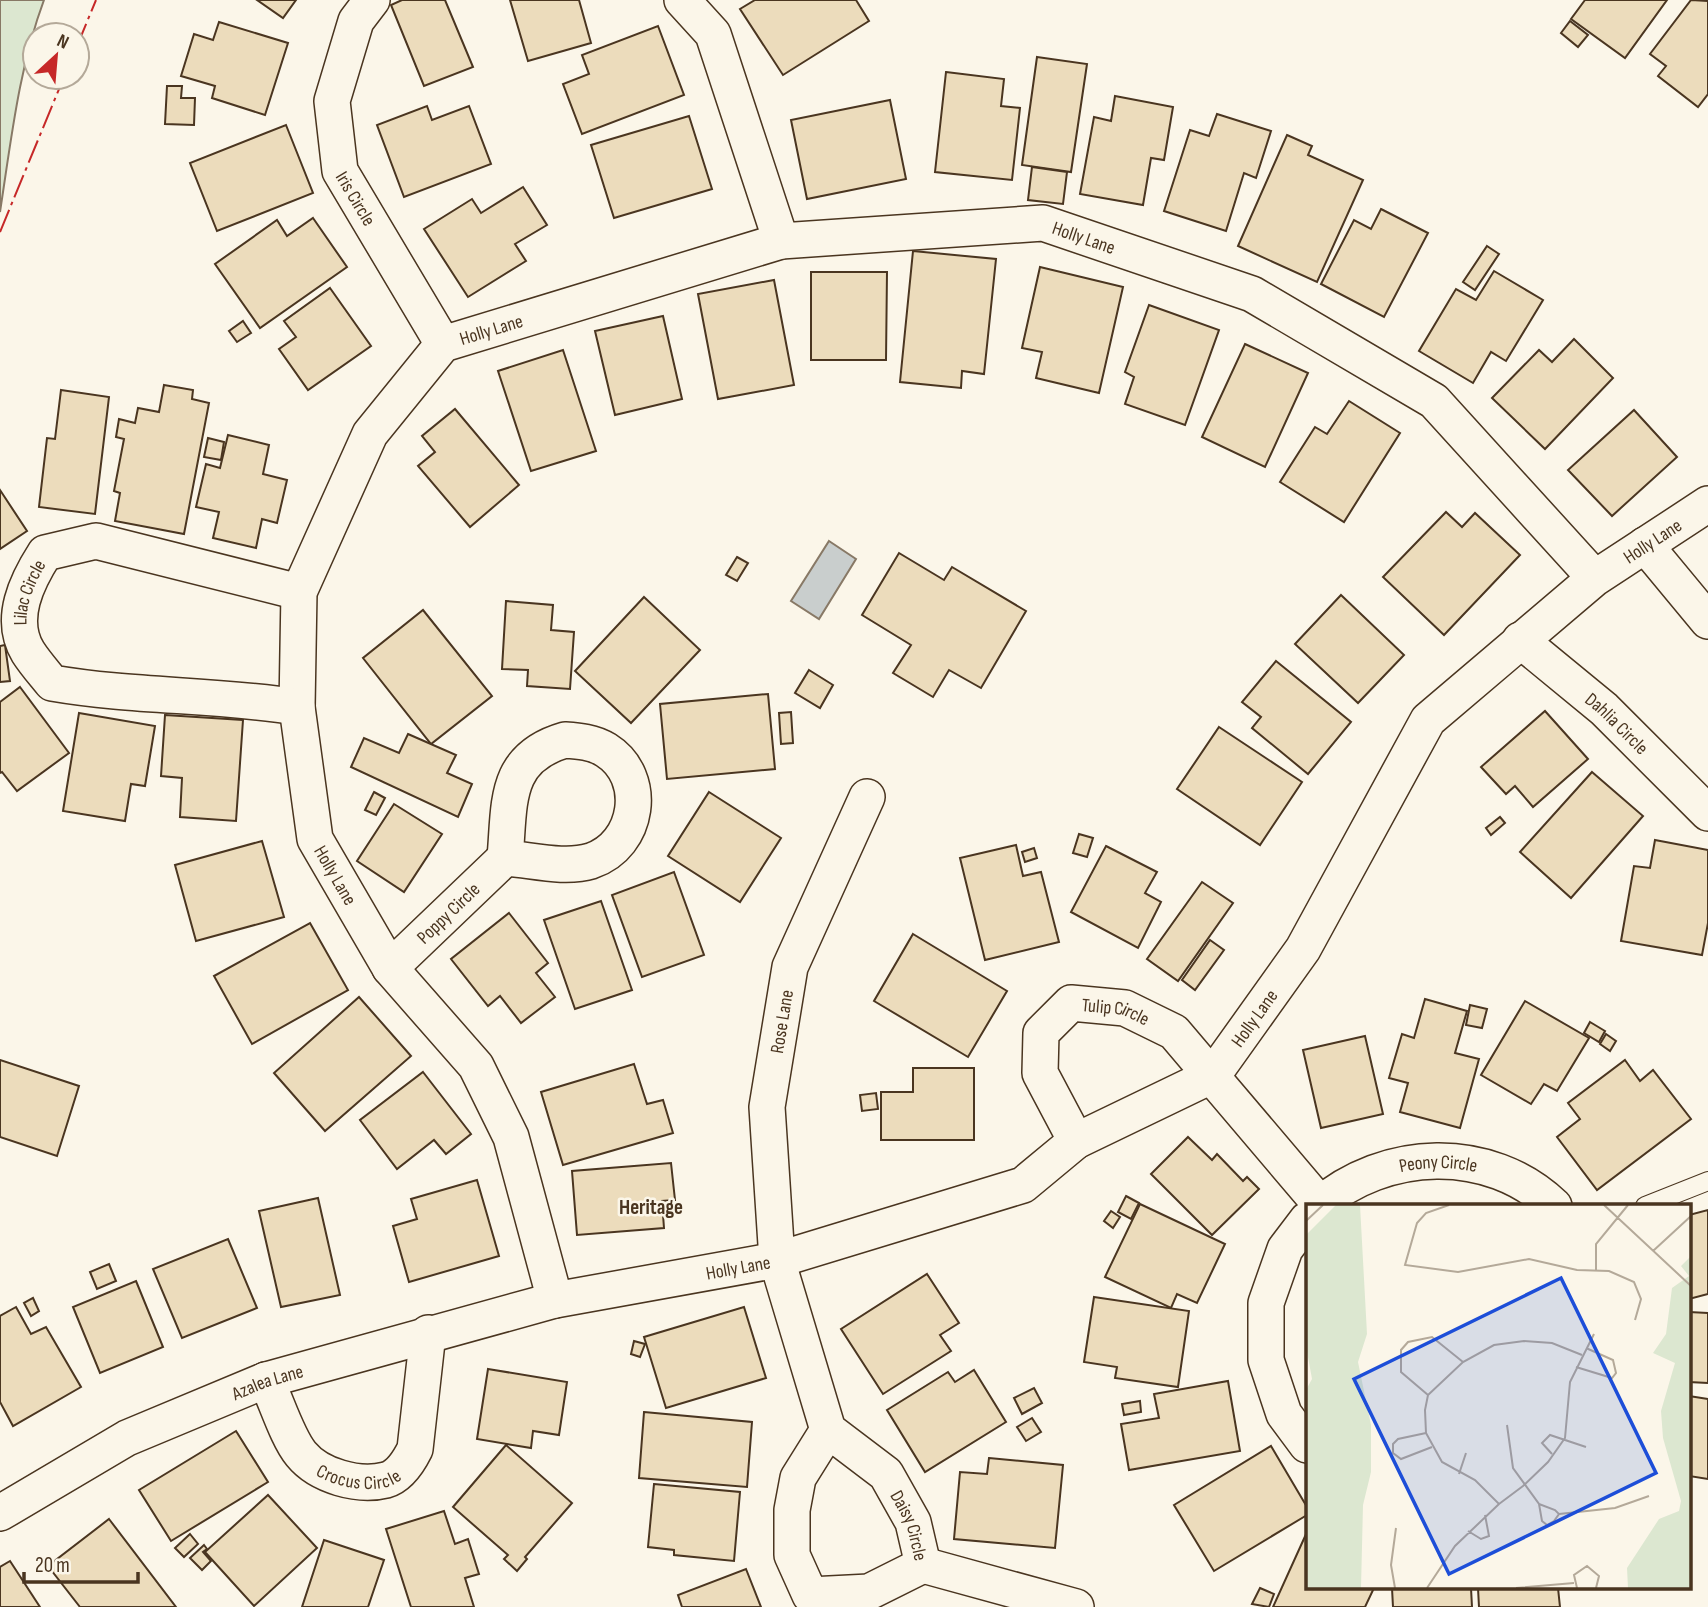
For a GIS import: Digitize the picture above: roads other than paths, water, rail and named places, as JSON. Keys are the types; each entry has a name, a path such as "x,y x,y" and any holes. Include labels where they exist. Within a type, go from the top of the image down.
{"street":[{"name":"Iris Circle","path":"372,0 356,21 332,101 340,171 443,344"},
{"path":"682,0 713,34 781,241"},
{"name":"Holly Lane","path":"1595,578 1434,401 1252,294 1043,223 781,241 443,344 370,434 299,592 296,707 315,839 390,968 476,1066 511,1137 555,1300 777,1260 1023,1185 1076,1141 1213,1075 1303,949 1428,720 1520,639 1595,578 1708,504"},
{"name":"Lilac Circle","path":"296,707 238,698 107,692 52,683 26,650 19,616 27,581 45,553 96,541 299,592"},
{"path":"1646,545 1708,621"},
{"name":"Dahlia Circle","path":"1520,639 1604,709 1708,813"},
{"name":"Rose Lane","path":"777,1260 767,1107 790,967 867,797"},
{"name":"Poppy Circle","path":"390,968 505,858"},
{"name":"Tulip Circle","path":"1076,1141 1040,1073 1041,1033 1071,1003 1125,1008 1174,1032 1213,1075"},
{"path":"1213,1075 1310,1204"},
{"name":"Peony Circle","path":"1324,1204 1369,1172 1426,1159 1484,1165 1537,1189 1552,1204"},
{"name":"Peony Circle","path":"1306,1221 1284,1249 1266,1303 1266,1360 1284,1414 1306,1444"},
{"path":"777,1260 828,1430"},
{"name":"Azalea Lane","path":"0,1513 127,1438 266,1380 555,1300"},
{"name":"Crocus Circle","path":"266,1380 300,1453 323,1473 356,1480 387,1480 407,1465 415,1449 428,1333"},
{"name":"Daisy Circle","path":"828,1430 886,1474 913,1522 923,1565 869,1592 810,1595 792,1555 792,1510 798,1478 828,1430"},
{"path":"923,1565 1076,1607"}],"lane":[{"path":"1650,1204 1708,1181"}],"district":[{"name":"Heritage","path":"651,1207"}]}
